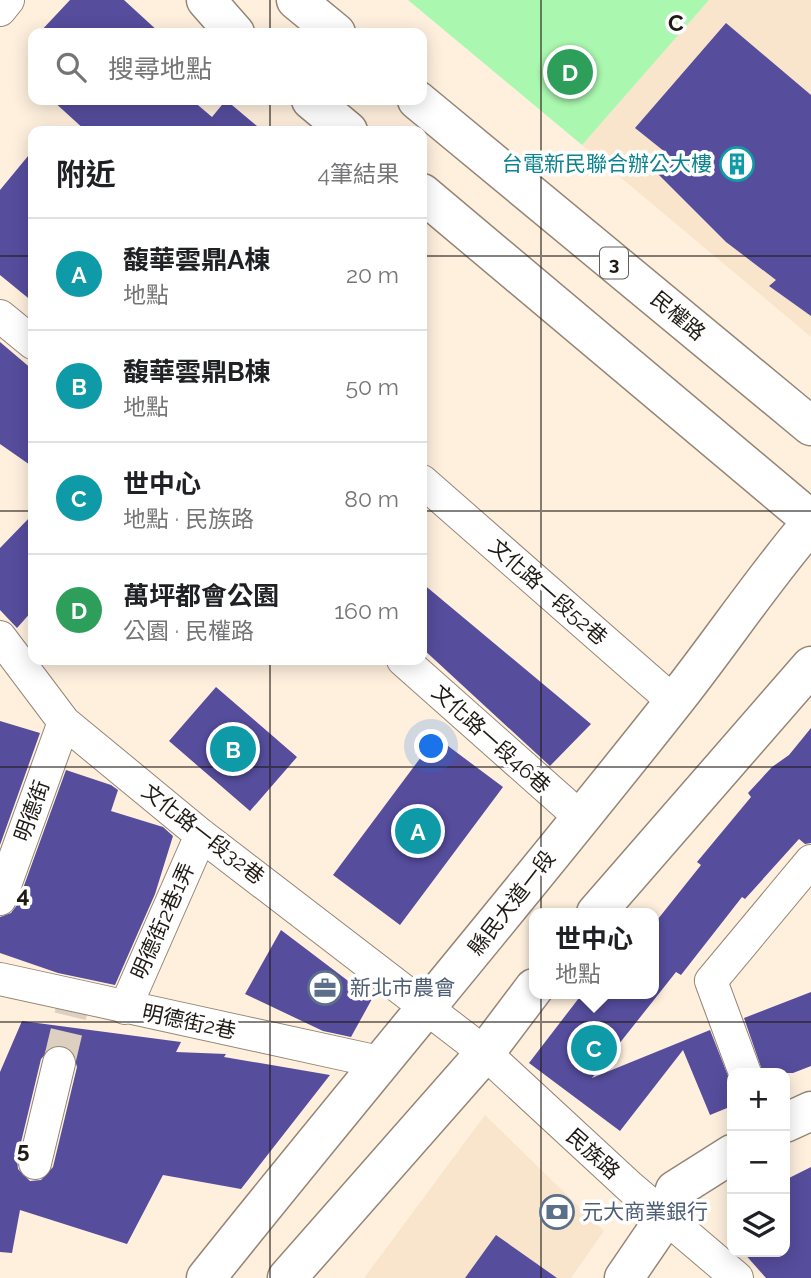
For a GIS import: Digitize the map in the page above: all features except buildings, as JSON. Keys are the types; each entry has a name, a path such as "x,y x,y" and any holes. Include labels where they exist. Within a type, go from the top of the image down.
{"main road":[{"path":"206,0 231,28"},
{"path":"296,0 330,28"},
{"path":"317,105 342,126"},
{"name":"民權路","path":"422,105 811,426"},
{"path":"427,198 811,521"},
{"name":"縣民大道一段","path":"206,1278 379,1062 429,1008 674,702 811,521"},
{"path":"600,908 811,666"},
{"path":"287,1278 485,1054 529,995"},
{"path":"790,1121 811,1111"},
{"path":"624,1278 665,1218 676,1190 727,1157"}],"street":[{"path":"0,10 8,0"},
{"path":"0,316 28,339"},
{"name":"文化路一段52巷","path":"427,485 674,702"},
{"name":"文化路一段32巷","path":"16,641 28,661"},
{"name":"文化路一段32巷","path":"30,665 64,722 201,835 429,1008 485,1054"},
{"name":"文化路一段46巷","path":"409,665 580,817"},
{"name":"明德街","path":"0,899 64,722"},
{"name":"明德街2巷1弄","path":"125,1008 201,835"},
{"path":"743,1068 711,981 811,861"},
{"name":"明德街2巷","path":"0,979 379,1062"},
{"name":"民族路","path":"485,1054 665,1218 737,1278"},
{"path":"35,1163 59,1063"}],"shaded area":[{"name":"台電新民聯合辦公大樓","path":"709,0 811,0 811,337 582,145"},
{"path":"485,1115 604,1231 571,1278 364,1278"}],"green space":[{"path":"408,0 709,0 582,145"}],"tunnel":[{"path":"59,1063 75,996"}],"place":[{"name":"萬坪都會公園","path":"570,72"},
{"name":"台電新民聯合辦公大樓","path":"737,164"},
{"name":"馥華雲鼎B棟","path":"233,749"},
{"name":"馥華雲鼎A棟","path":"418,831"},
{"name":"新北市農會","path":"325,988"},
{"name":"世中心","path":"594,1048"},
{"name":"元大商業銀行","path":"557,1212"}]}
